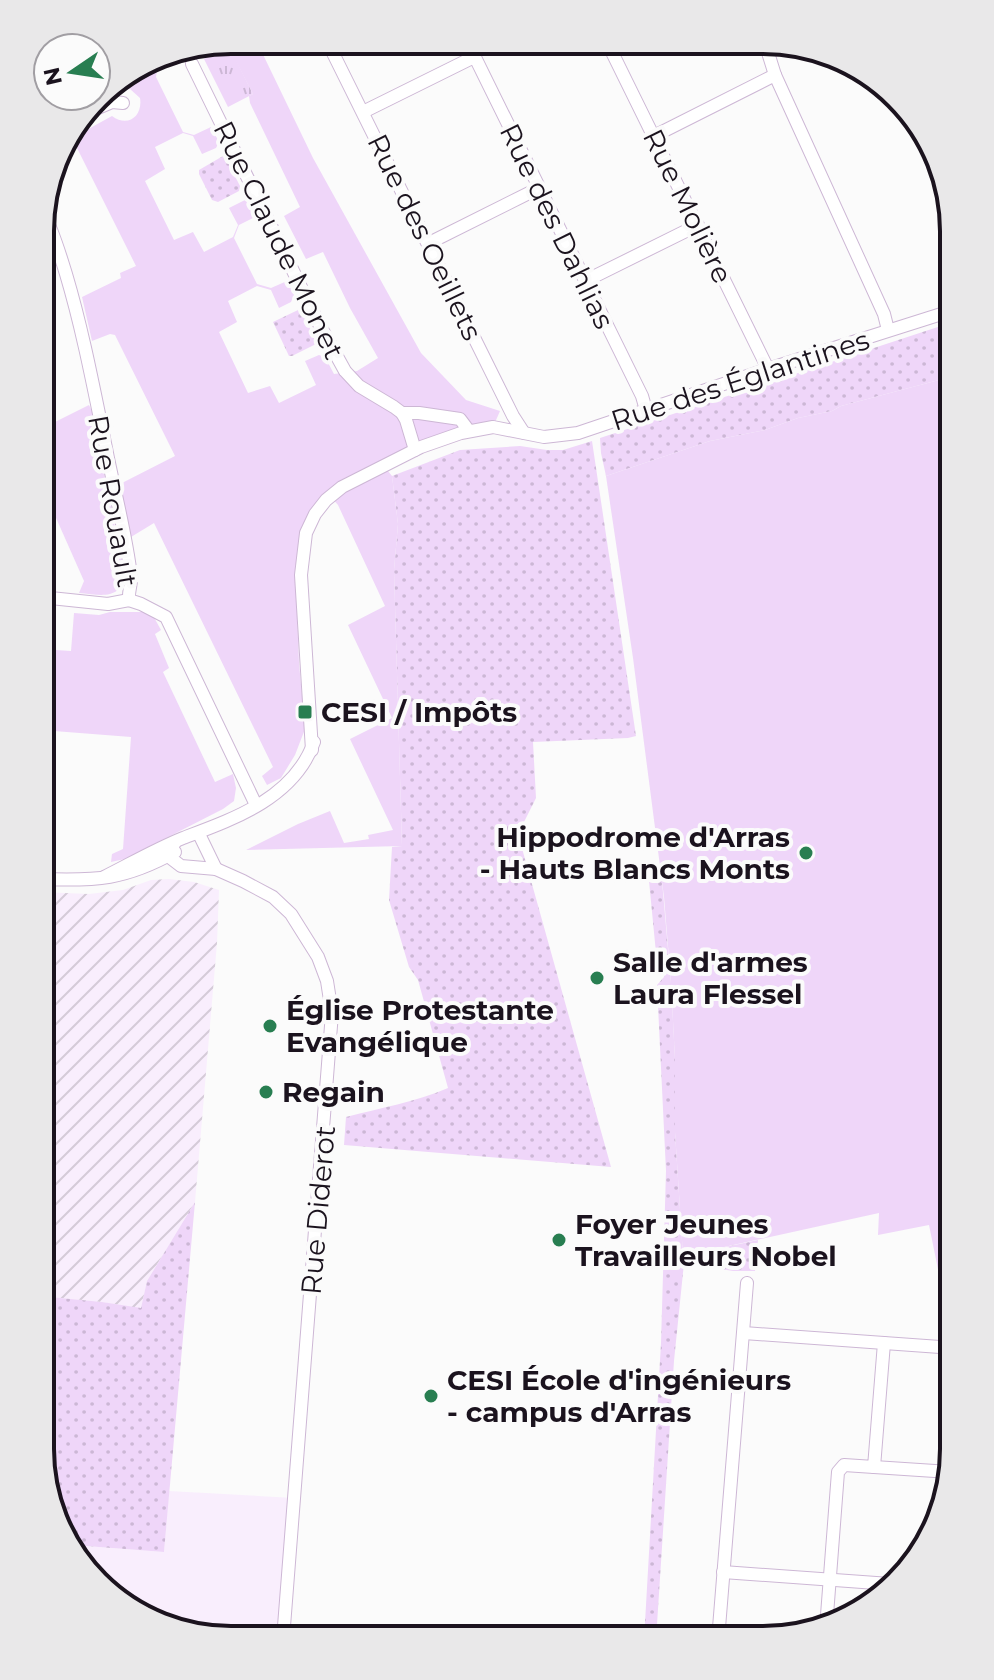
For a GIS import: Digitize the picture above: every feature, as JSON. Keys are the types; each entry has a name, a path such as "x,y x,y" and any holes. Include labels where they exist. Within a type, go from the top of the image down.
{"street":[{"name":"Rue des Oeillets","path":"334,54 524,433"},
{"name":"Rue des Dahlias","path":"473,54 642,396 646,410"},
{"name":"Rue Molière","path":"613,54 768,369"},
{"path":"769,54 775,75 884,314 888,330"},
{"path":"363,112 474,57"},
{"name":"Rue Claude Monet","path":"192,64 345,371 359,386 402,413 460,419 469,431"},
{"path":"654,136 775,75"},
{"path":"109,103 123,103"},
{"path":"429,243 539,188"},
{"path":"585,281 698,225"},
{"name":"Rue Rouault","path":"54,239 84,344 125,541 131,580 129,600 166,617 256,805"},
{"name":"Rue des Églantines","path":"469,431 493,427 544,437 578,433 940,314"},
{"path":"402,413 415,450"},
{"path":"104,877 256,805 287,786 298,773 312,750 301,575 306,533 315,514 342,487 439,439 469,431"},
{"path":"54,598 108,604 129,600"},
{"path":"54,879 77,880 131,873 168,856 199,834"},
{"path":"199,834 216,869"},
{"path":"168,856 175,842"},
{"name":"Rue Diderot","path":"168,856 181,866 216,869 243,881 273,897 291,914 318,957 327,981 332,1013 284,1626"},
{"path":"719,1626 747,1283"},
{"path":"744,1333 940,1347"},
{"path":"874,1467 884,1343"},
{"path":"827,1614 838,1472 844,1465 939,1471"},
{"path":"723,1572 878,1583"}],"shaded area":[{"path":"151,880 194,882 219,890 195,1202 147,1281 141,1309 54,1297 54,893 89,894 123,890"},
{"path":"169,1491 294,1498 284,1626 208,1624 163,1613 123,1589 106,1574 84,1546 164,1552"}],"green space":[{"path":"232,54 263,54 313,158 421,353 466,400 500,411 493,427 384,466 392,476 398,524 394,570 402,846 246,850 330,811 344,843 369,839 368,835 393,830 350,739 392,718 348,625 385,606 338,505 331,497 315,514 304,562 295,565 305,729 295,755 281,778 267,785 262,776 273,767 154,523 131,537 120,484 175,456 115,335 92,341 82,297 121,278 120,273 136,266 76,146 86,130 112,116 124,121 137,115 140,98 126,89 157,70 156,77 183,132 194,135 211,127 219,142 216,148 202,154 193,136 183,133 155,147 165,169 145,181 174,240 193,232 204,252 233,237 238,225 229,208 245,200 255,217 239,225 234,238 257,284 271,288 287,281 294,295 291,302 279,308 271,290 257,286 228,301 237,322 219,332 248,393 270,386 279,403 316,385 305,361 319,355 325,357 334,374 357,371 378,358 323,252 306,259 284,216 300,207 250,103 249,96 253,94"},
{"path":"233,54 253,94 228,107 204,59 211,55"},
{"path":"223,156 240,186 239,191 218,202 212,200 199,170"},
{"path":"298,310 317,342 289,356 273,322"},
{"path":"940,326 940,380 798,418 765,430 710,441 606,476 600,438"},
{"name":"Hippodrome d'Arras - Hauts Blancs Monts","path":"940,380 940,1279 929,1225 878,1235 879,1213 683,1256 675,1132 671,983 664,897 606,476 710,441 765,430"},
{"path":"89,405 95,417 124,572 120,588 115,592 103,595 79,593 84,581 54,513 54,422"},
{"path":"592,441 636,736 533,742 536,798 518,834 611,1167 344,1145 346,1117 448,1088 418,980 409,967 389,900 392,847 402,846 394,570 398,524 392,476 460,450 520,446 563,450"},
{"path":"151,612 161,630 155,634 169,668 163,672 215,782 233,774 236,788 234,801 223,809 125,859 111,862 112,854 123,849 131,737 54,731 54,650 71,651 74,613"},
{"path":"649,881 662,881 671,983 675,1132 683,1256 758,1240 755,1271 733,1271 684,1263 674,1361 657,1626 645,1626 661,1343 666,1171 657,985 664,977 663,959 656,953"},
{"path":"195,1202 164,1552 84,1546 67,1517 54,1460 54,1297 141,1308 147,1281"}],"place":[{"name":"CESI / Impôts","path":"305,712"},
{"name":"Hippodrome d'Arras - Hauts Blancs Monts","path":"806,853"},
{"name":"Salle d'armes Laura Flessel","path":"597,978"},
{"name":"Église Protestante Evangélique","path":"270,1026"},
{"name":"Regain","path":"266,1092"},
{"name":"Foyer Jeunes Travailleurs Nobel","path":"559,1240"},
{"name":"CESI École d'ingénieurs - campus d'Arras","path":"431,1396"}]}
